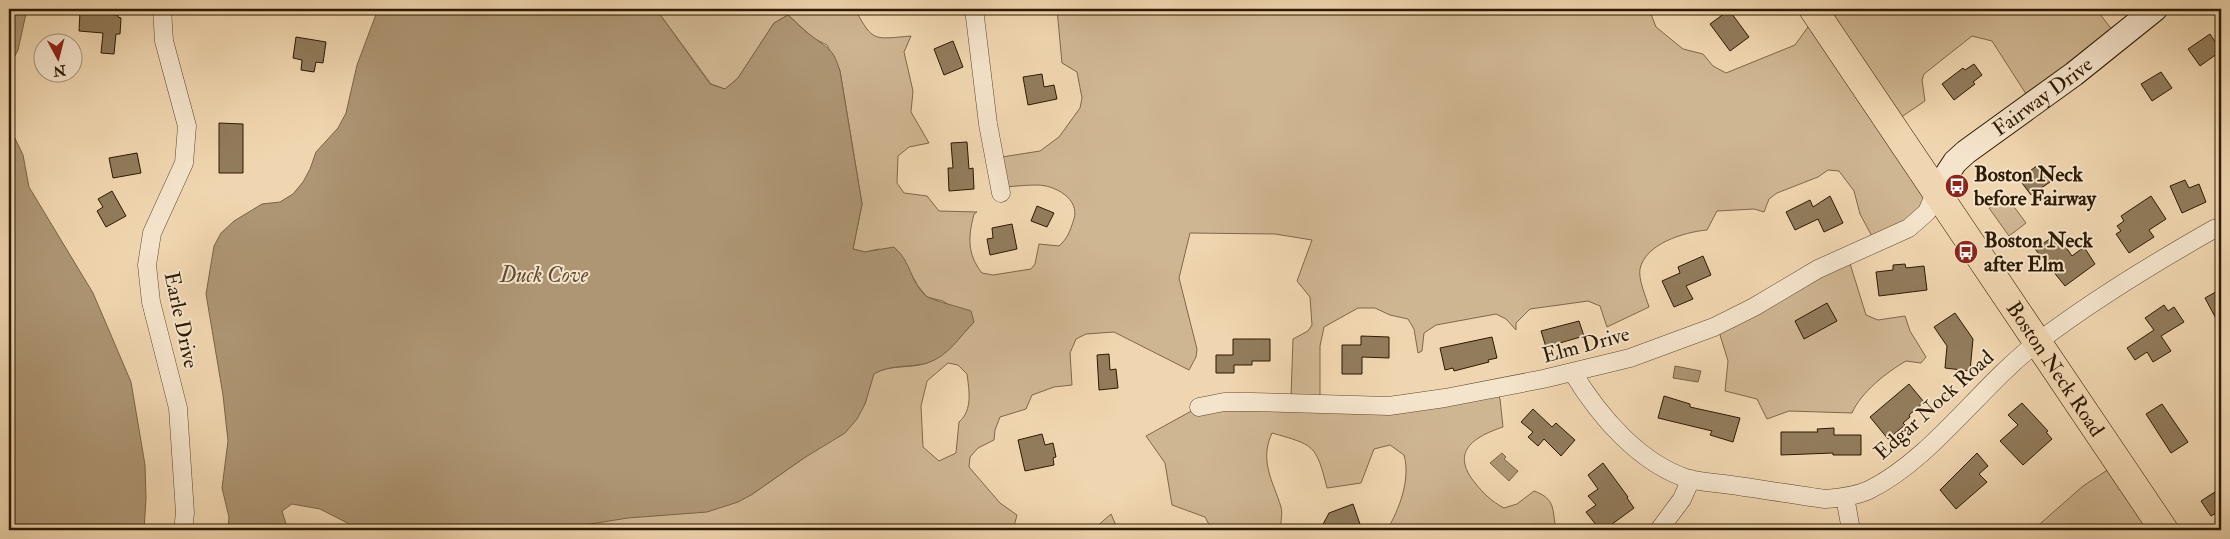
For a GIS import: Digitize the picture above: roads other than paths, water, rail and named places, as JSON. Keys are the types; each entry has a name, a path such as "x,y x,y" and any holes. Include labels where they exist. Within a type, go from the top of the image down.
{"main road":[{"name":"Boston Neck Road","path":"1813,9 2164,530"}],"street":[{"name":"Earle Drive","path":"162,9 164,41 187,126 184,163 152,233 147,265 151,302 178,408 185,513 184,530"},
{"path":"974,9 988,124 1001,193"},
{"name":"Fairway Drive","path":"1936,190 1955,162 1966,152 2074,74 2155,9"},
{"name":"Elm Drive","path":"1199,407 1224,402 1389,406 1445,398 1573,373 1630,358 1714,327 1754,307 1818,269 1909,228 1928,212 1936,190"},
{"name":"Edgar Nock Road","path":"1573,373 1587,396 1638,449 1665,469 1690,479 1825,499 1845,498 1868,490 1898,473 2037,342 2161,259 2214,229 2221,228"},
{"path":"1659,530 1682,499 1690,479"},
{"path":"1845,498 1851,530"}],"water":[{"path":"9,9 27,9 18,50 9,67"},
{"name":"Duck Cove","path":"378,9 656,9 710,84 725,89 738,78 774,23 788,15 830,51 840,71 862,204 853,249 865,252 894,247 904,259 917,284 926,296 971,311 974,322 948,351 935,360 927,363 893,367 874,374 865,404 857,419 845,433 804,458 751,495 738,502 707,512 628,518 578,526 530,530 361,530 320,509 292,504 282,511 288,530 228,530 229,517 222,488 228,441 223,395 206,294 214,246 221,233 234,221 262,204 280,202 293,194 303,182 316,152 338,128 346,113 357,65"},
{"path":"9,126 23,155 29,187 93,293 131,382 145,465 146,498 144,530 9,530"},
{"path":"1675,366 1701,371 1698,382 1673,378"},
{"path":"1502,453 1506,457 1504,459 1518,471 1509,481 1490,463"}],"place":[{"name":"Boston Neck before Fairway","path":"1957,186"},
{"name":"Boston Neck after Elm","path":"1966,252"}]}
